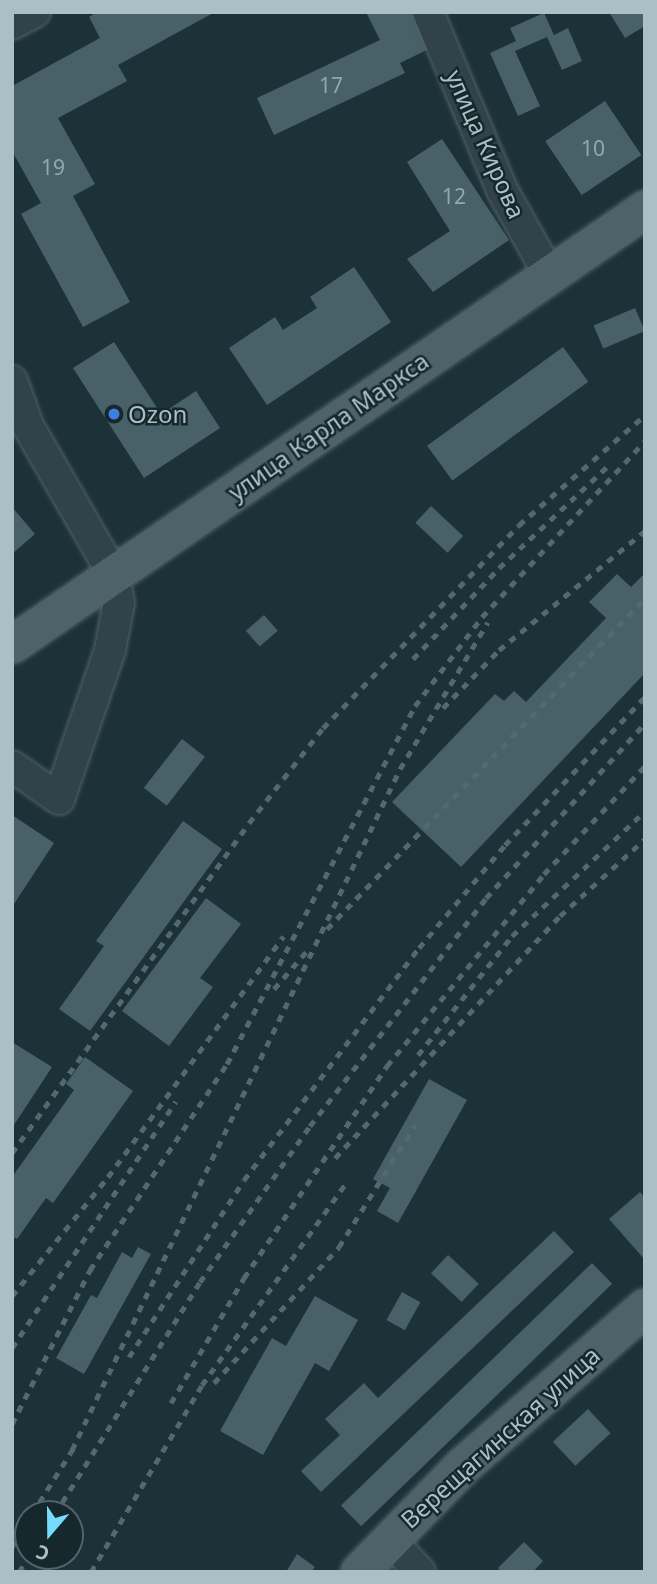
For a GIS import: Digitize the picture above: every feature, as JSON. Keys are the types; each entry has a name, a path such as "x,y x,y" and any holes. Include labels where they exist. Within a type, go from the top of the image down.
{"main road":[{"name":"улица Карла Маркса","path":"12,644 645,209"},
{"name":"Верещагинская улица","path":"359,1572 462,1465 645,1307"}],"street":[{"path":"12,24 35,12"},
{"name":"улица Кирова","path":"428,12 502,190 549,274"},
{"path":"12,381 28,426 113,574 119,603 116,626 59,799 12,766"},
{"path":"389,1539 420,1572"}],"building":[{"path":"97,12 215,12 118,65 127,81 58,118 95,184 73,196 130,302 83,327 21,214 41,203 12,151 12,86 100,38 89,17"},
{"path":"366,12 419,12 435,46 400,63 405,73 274,135 257,98 380,40"},
{"path":"609,12 645,12 645,26 625,38"},
{"path":"544,13 554,35 568,28 582,61 562,70 547,37 515,51 540,106 518,116 490,53 516,41 510,28"},
{"path":"605,101 641,155 582,195 545,141"},
{"path":"442,139 509,240 433,292 407,259 450,231 407,162"},
{"path":"354,267 391,322 267,405 229,348 275,317 283,330 317,308 310,297"},
{"path":"635,308 645,331 603,349 594,326"},
{"path":"114,342 161,414 196,391 220,428 144,478 73,368"},
{"path":"563,347 588,382 452,481 427,446"},
{"path":"431,506 463,536 447,553 415,523"},
{"path":"12,507 35,534 12,554"},
{"path":"645,573 645,673 461,867 392,802 495,694 504,701 514,691 526,702 606,618 589,602 617,574 631,587"},
{"path":"264,615 278,631 260,647 246,631"},
{"path":"182,739 205,757 167,806 144,788"},
{"path":"12,815 54,843 12,907"},
{"path":"183,821 222,849 90,1031 59,1009 104,946 96,941"},
{"path":"206,898 241,924 200,978 213,987 169,1046 122,1011"},
{"path":"12,1042 52,1067 12,1128"},
{"path":"85,1057 133,1091 53,1203 46,1198 17,1239 12,1236 12,1177 74,1090 66,1084"},
{"path":"429,1079 467,1100 398,1223 377,1211 390,1188 373,1179"},
{"path":"640,1192 645,1198 645,1260 609,1219"},
{"path":"554,1231 574,1252 321,1492 301,1471 340,1435 325,1419 364,1383 378,1398"},
{"path":"138,1247 151,1254 84,1374 56,1358 91,1295 97,1298 122,1252 132,1258"},
{"path":"448,1255 479,1284 462,1302 431,1273"},
{"path":"592,1263 612,1284 361,1526 341,1505"},
{"path":"402,1292 420,1302 405,1330 386,1320"},
{"path":"315,1296 358,1320 329,1371 315,1363 263,1455 220,1431 272,1338 286,1346"},
{"path":"588,1409 611,1433 575,1466 553,1442"},
{"path":"524,1542 543,1561 533,1572 501,1572 498,1568"},
{"path":"297,1554 315,1567 311,1572 286,1572"}],"railway":[{"path":"12,1153 249,823 323,728 519,525 645,415"},
{"path":"12,1424 90,1270 227,1064 415,706 482,617 645,441"},
{"path":"413,659 499,568 608,466"},
{"path":"443,708 499,650 645,531"},
{"path":"327,929 645,598"},
{"path":"72,1450 400,769 488,622"},
{"path":"129,1357 244,1180 419,948 505,845 645,697"},
{"path":"64,1500 200,1282 310,1126 486,898 645,723"},
{"path":"171,1403 244,1278 387,1066 544,874 645,766"},
{"path":"418,1055 512,936 645,811"},
{"path":"335,1158 560,916 645,839"},
{"path":"12,1296 108,1177 284,936"},
{"path":"274,989 306,952"},
{"path":"12,1348 176,1101"},
{"path":"214,1383 339,1247 415,1125"},
{"path":"91,1572 202,1385 346,1183"},
{"path":"41,1500 76,1444"}],"place":[{"name":"Ozon","path":"114,414"}]}
